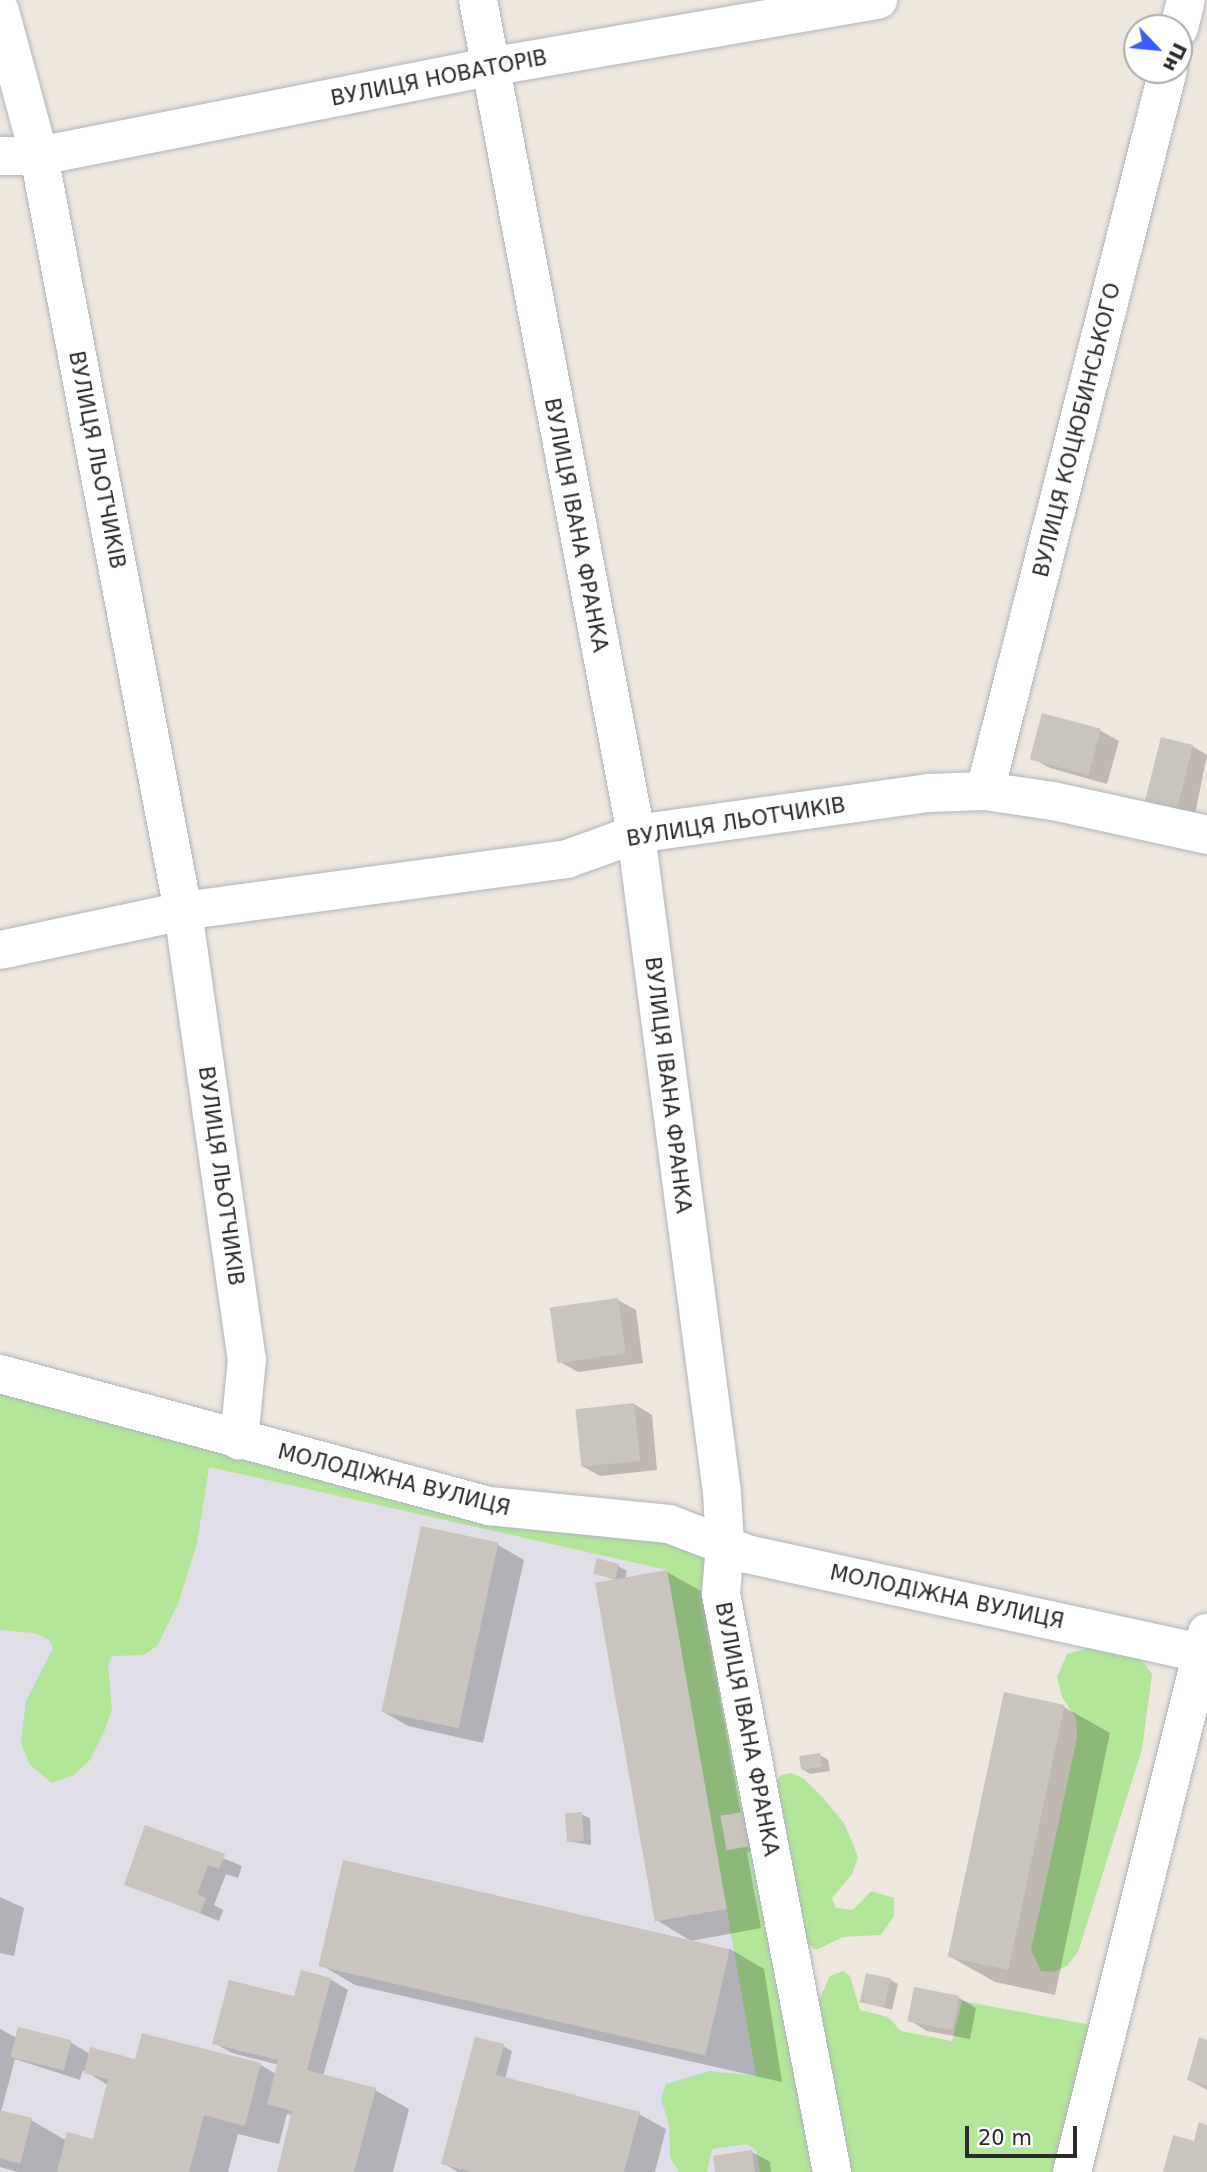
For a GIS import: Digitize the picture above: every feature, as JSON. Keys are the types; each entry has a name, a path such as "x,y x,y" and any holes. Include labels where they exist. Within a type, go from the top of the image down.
{"street":[{"name":"ВУЛИЦЯ ІВАНА ФРАНКА","path":"478,0 636,835 725,1544 721,1594 832,2172"},
{"name":"ВУЛИЦЯ НОВАТОРІВ","path":"0,156 39,156 489,67 878,0"},
{"name":"ВУЛИЦЯ ЛЬОТЧИКІВ","path":"0,11 39,156 183,911 247,1359 239,1441"},
{"name":"ВУЛИЦЯ КОЦЮБИНСЬКОГО","path":"985,791 1164,84"},
{"name":"ВУЛИЦЯ ЛЬОТЧИКІВ","path":"0,950 183,911 566,859 636,835 929,793 985,791 1207,835"},
{"name":"МОЛОДІЖНА ВУЛИЦЯ","path":"0,1374 164,1415 239,1441 489,1506 669,1524 747,1554 1205,1643"},
{"path":"1072,2172 1205,1643"}],"shaded area":[{"path":"0,1420 667,1570 773,2172 0,2172"}],"green space":[{"path":"0,1382 704,1545 820,2172 760,2172 756,2150 747,2144 712,2149 707,2172 679,2172 670,2157 669,2124 661,2099 666,2084 709,2071 756,2076 667,1570 209,1467 197,1543 178,1604 157,1646 144,1655 112,1656 108,1665 112,1710 103,1734 90,1760 74,1775 52,1783 30,1765 21,1743 26,1701 53,1648 49,1640 35,1633 0,1630"},
{"path":"1099,1645 1140,1658 1152,1674 1142,1749 1078,1952 1067,1966 1053,1972 1041,1971 1031,1950 1077,1738 1076,1718 1062,1697 1057,1677 1067,1654"},
{"path":"791,1773 803,1778 844,1823 858,1858 852,1874 832,1898 836,1908 853,1910 871,1891 894,1898 894,1916 881,1935 843,1937 816,1950 802,1939 772,1788 781,1775"},
{"path":"843,1971 850,1976 860,2010 888,2017 901,2031 952,2041 962,2001 1091,2025 1055,2172 843,2172 818,2002 830,1976"}],"building":[{"path":"1042,713 1101,729 1088,775 1030,759"},
{"path":"1161,737 1193,745 1176,815 1144,807"},
{"path":"618,1298 626,1353 557,1363 550,1308"},
{"path":"634,1403 640,1461 581,1467 575,1409"},
{"path":"421,1526 498,1542 459,1728 381,1712"},
{"path":"597,1558 619,1564 615,1579 593,1573"},
{"path":"667,1570 727,1909 655,1921 595,1583"},
{"path":"1004,1692 1065,1705 1008,1970 948,1957"},
{"path":"820,1753 822,1767 801,1770 799,1756"},
{"path":"748,1811 754,1845 727,1850 720,1816"},
{"path":"582,1812 584,1841 567,1842 565,1813"},
{"path":"145,1825 225,1854 219,1869 208,1865 197,1894 206,1898 200,1913 124,1885"},
{"path":"343,1860 730,1949 705,2056 318,1966"},
{"path":"301,1970 331,1978 307,2070 376,2088 354,2172 277,2172 292,2111 267,2104 278,2060 212,2044 229,1980 294,1996"},
{"path":"866,1973 890,1978 884,2008 860,2002"},
{"path":"914,1987 959,1996 952,2030 907,2021"},
{"path":"18,2027 71,2040 64,2070 11,2057"},
{"path":"142,2033 261,2063 245,2126 204,2115 189,2172 57,2172 67,2132 93,2139 108,2079 84,2073 90,2047 135,2059"},
{"path":"475,2037 504,2044 496,2075 640,2112 624,2172 471,2172 441,2164"},
{"path":"1199,2037 1207,2040 1207,2086 1187,2080"},
{"path":"0,2110 32,2118 20,2164 0,2158"},
{"path":"1199,2122 1207,2125 1207,2172 1163,2172 1173,2135 1194,2141"},
{"path":"752,2150 755,2172 715,2172 713,2156"}]}
